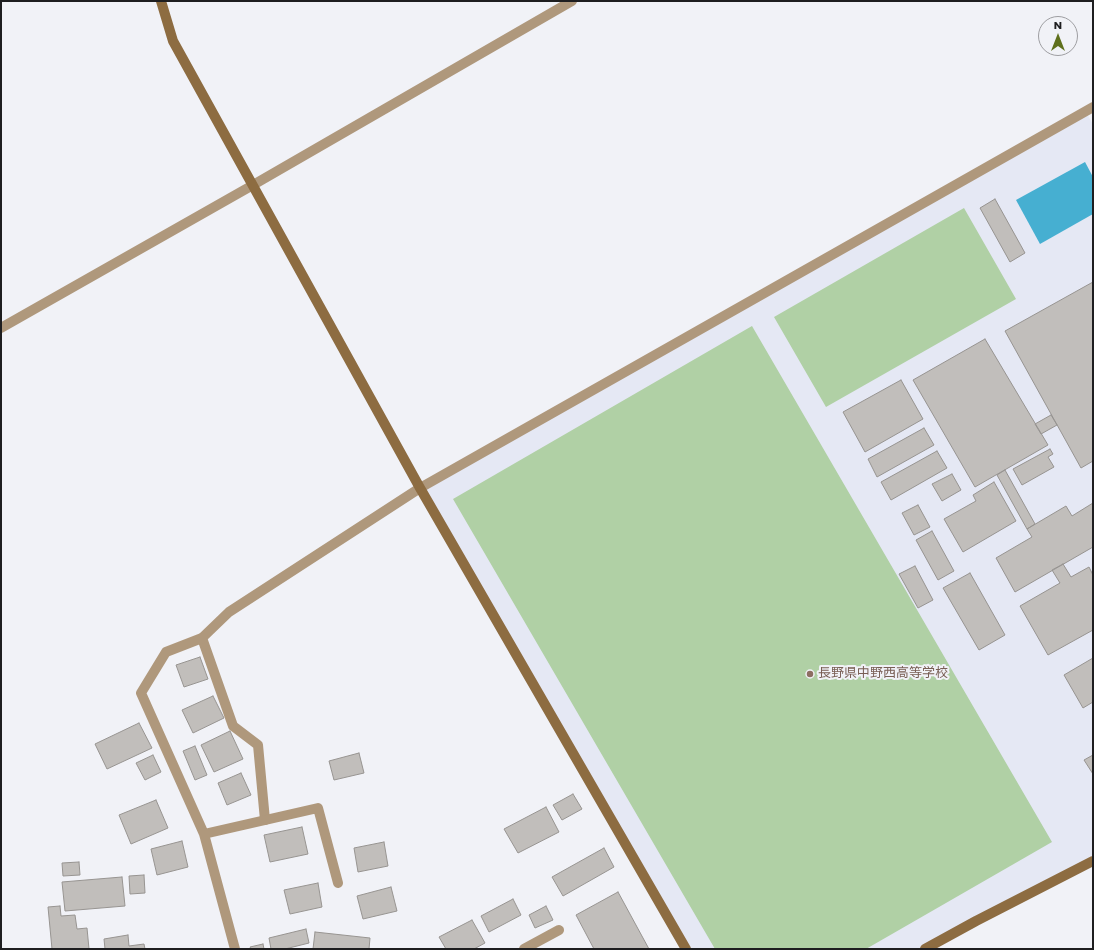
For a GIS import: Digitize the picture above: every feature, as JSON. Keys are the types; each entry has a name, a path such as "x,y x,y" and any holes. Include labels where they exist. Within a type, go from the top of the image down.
{"street":[{"path":"161,1 172,41 420,488 686,949"},
{"path":"1,328 572,1"},
{"path":"235,949 204,834 141,694 166,652 202,638 229,612 420,488 1093,107"},
{"path":"202,638 233,726 258,745 265,820"},
{"path":"204,834 318,808 338,883"},
{"path":"925,949 1093,861"},
{"path":"524,949 558,930"}],"shaded area":[{"name":"長野県中野西高等学校","path":"1085,111 1093,124 1093,861 925,949 686,949 420,488"}],"green space":[{"path":"964,208 1016,299 826,407 774,317"},
{"path":"752,326 1052,842 866,949 715,949 453,499"}],"water":[{"path":"1085,162 1093,177 1093,214 1040,244 1016,200"}],"building":[{"path":"995,199 1025,253 1010,262 980,208"},
{"path":"1093,282 1093,461 1081,468 1005,331"},
{"path":"985,339 1048,445 975,487 913,380"},
{"path":"901,380 923,419 865,452 843,412"},
{"path":"1051,415 1057,425 1041,434 1035,424"},
{"path":"924,428 934,445 877,477 868,459"},
{"path":"1050,449 1053,454 1048,457 1054,467 1022,485 1013,469"},
{"path":"937,451 947,468 891,500 881,482"},
{"path":"1005,470 1035,524 1027,529 997,475"},
{"path":"952,474 961,490 942,501 932,484"},
{"path":"994,482 1016,521 963,552 944,519 976,501 973,495"},
{"path":"1093,503 1093,547 1015,592 996,558 1032,537 1027,529 1066,506 1072,516"},
{"path":"918,505 930,527 914,535 902,513"},
{"path":"932,531 954,571 938,580 916,540"},
{"path":"1063,564 1071,577 1089,567 1093,575 1093,630 1048,655 1020,606 1060,583 1052,570"},
{"path":"915,566 933,600 918,608 899,574"},
{"path":"970,573 1005,635 979,650 943,588"},
{"path":"200,657 208,679 184,687 176,665"},
{"path":"1093,658 1093,702 1083,708 1064,675"},
{"path":"213,696 224,718 193,733 182,710"},
{"path":"139,723 152,748 107,769 95,744"},
{"path":"230,731 243,759 214,772 201,745"},
{"path":"195,746 207,775 195,780 183,751"},
{"path":"359,753 364,773 334,780 329,761"},
{"path":"153,755 161,772 145,780 136,763"},
{"path":"1093,755 1093,774 1084,760"},
{"path":"241,773 251,795 227,805 218,783"},
{"path":"573,794 582,809 562,820 553,805"},
{"path":"156,800 168,828 131,844 119,815"},
{"path":"546,807 559,832 518,853 504,829"},
{"path":"302,827 308,854 270,862 264,835"},
{"path":"182,841 188,867 157,875 151,849"},
{"path":"384,842 388,866 358,872 354,848"},
{"path":"604,848 614,867 563,896 552,877"},
{"path":"79,862 80,875 63,876 62,863"},
{"path":"144,875 145,893 130,894 129,876"},
{"path":"122,877 125,906 65,911 62,882"},
{"path":"318,883 322,907 290,914 284,890"},
{"path":"391,887 397,911 363,919 357,896"},
{"path":"618,892 649,949 594,949 576,915"},
{"path":"513,899 521,915 489,932 481,916"},
{"path":"60,906 61,916 75,915 77,929 87,928 89,949 52,949 48,907"},
{"path":"546,906 553,920 535,928 529,915"},
{"path":"472,920 485,943 474,949 446,949 439,937"},
{"path":"306,929 309,943 285,949 271,949 269,938"},
{"path":"315,932 370,938 369,949 313,949"},
{"path":"128,935 129,946 144,944 145,949 105,949 104,939"},
{"path":"263,944 264,949 251,949 250,947"}],"place":[{"name":"長野県中野西高等学校","path":"810,674"}]}
